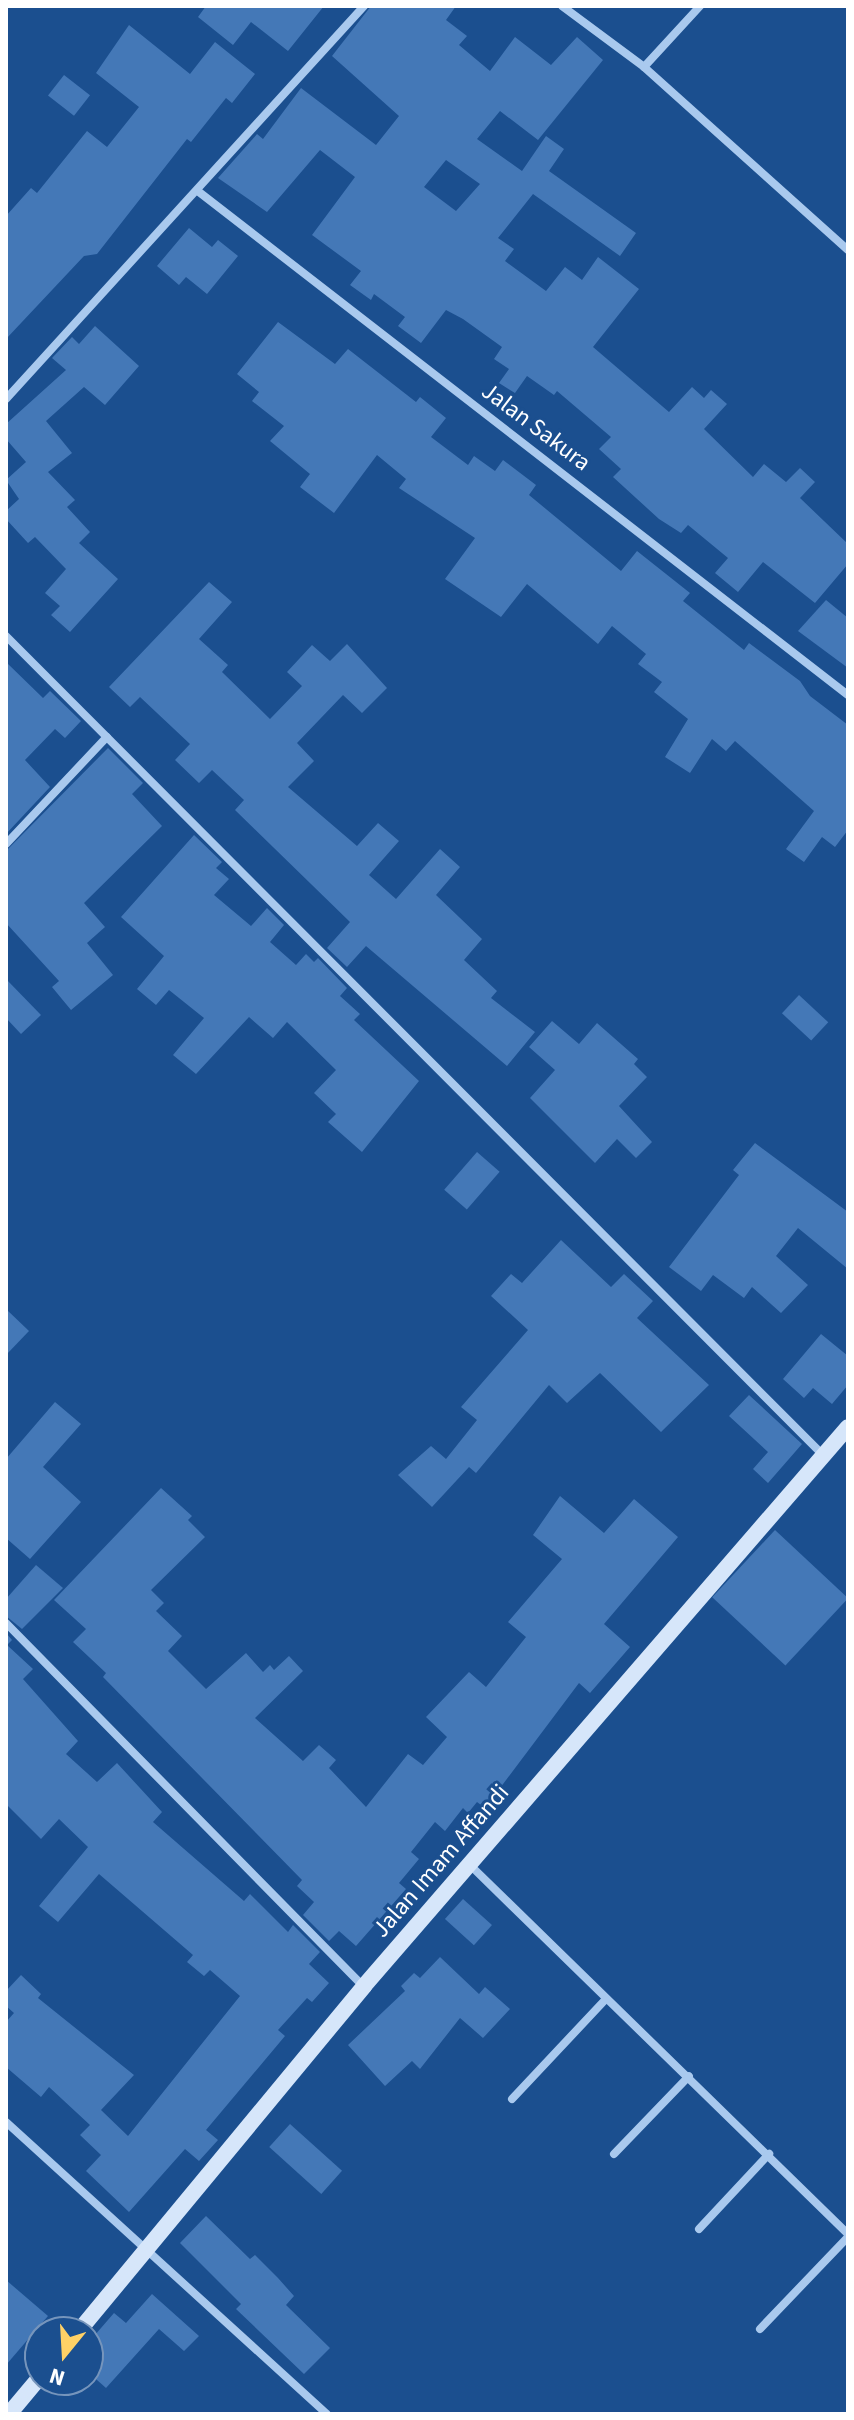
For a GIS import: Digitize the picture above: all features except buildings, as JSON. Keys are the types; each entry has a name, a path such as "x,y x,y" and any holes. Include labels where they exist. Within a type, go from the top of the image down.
{"street":[{"path":"6,399 199,192 364,6"},
{"path":"562,6 644,67 848,250"},
{"path":"644,67 700,6"},
{"name":"Jalan Sakura","path":"199,192 848,695"},
{"path":"6,636 824,1455"},
{"path":"6,844 107,737"},
{"name":"Jalan Imam Affandi","path":"91,2316 364,1986 848,1427"},
{"path":"6,1623 364,1986"},
{"path":"470,1865 769,2154 848,2235 760,2329"},
{"path":"512,2099 606,1999"},
{"path":"614,2154 689,2076"},
{"path":"6,2122 327,2414"},
{"path":"699,2229 769,2154"},
{"path":"9,2414 24,2396"}]}
